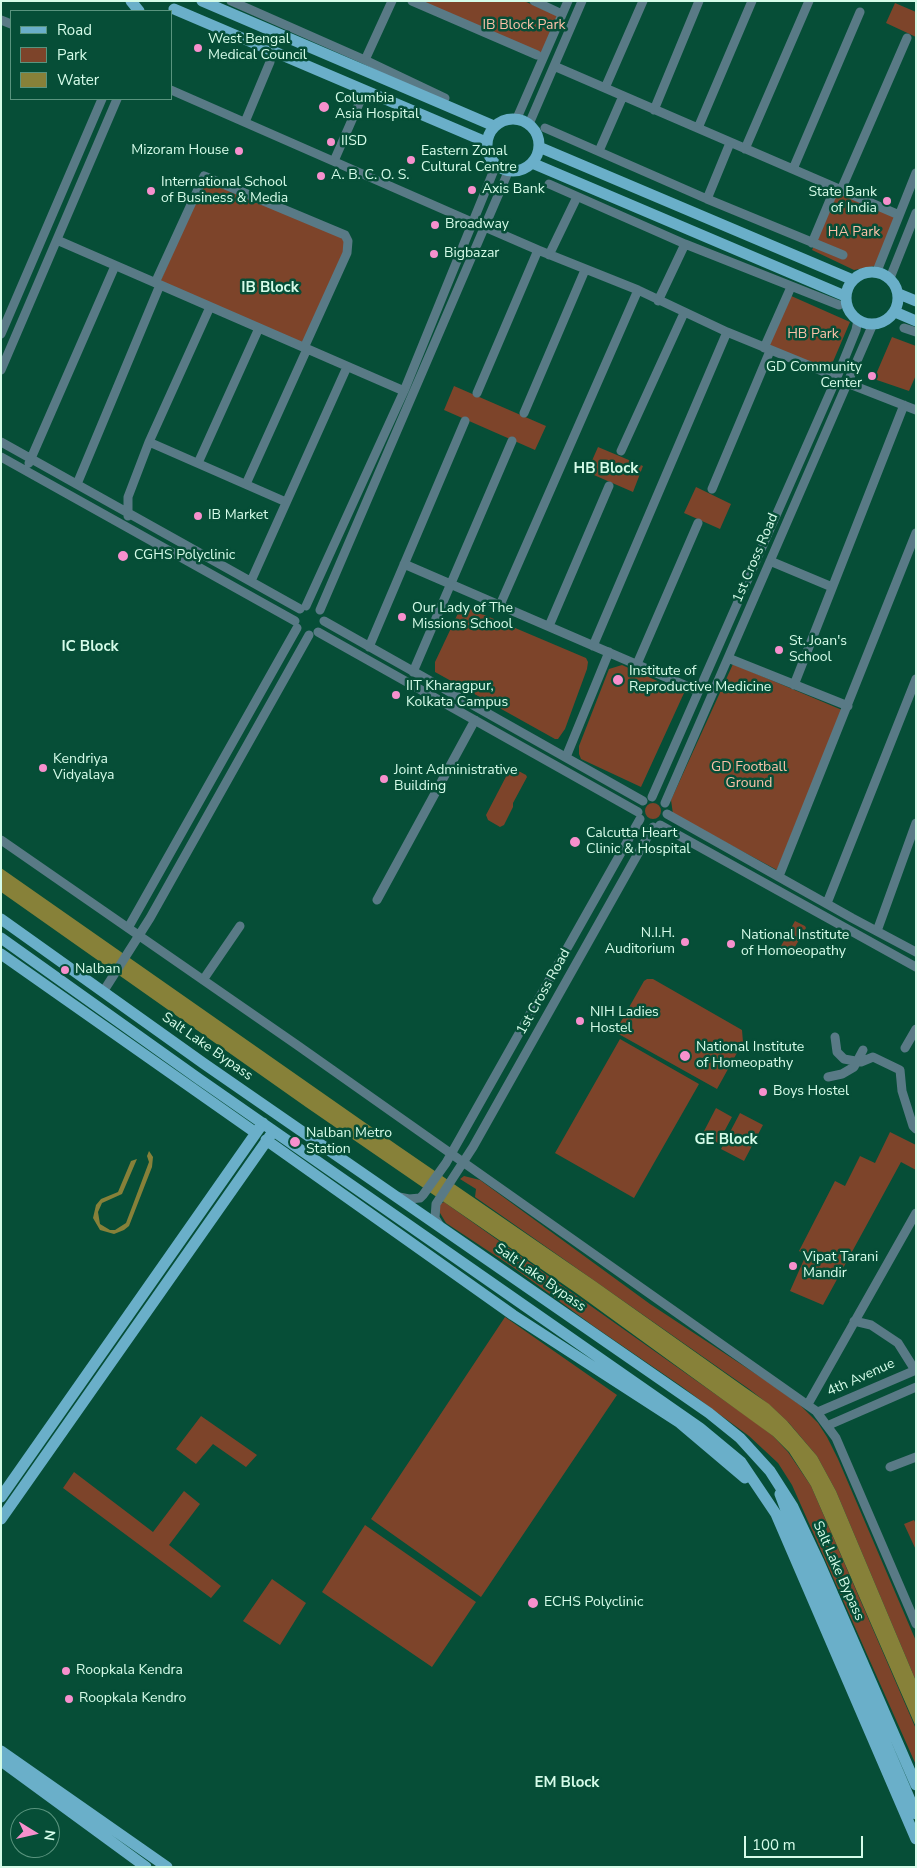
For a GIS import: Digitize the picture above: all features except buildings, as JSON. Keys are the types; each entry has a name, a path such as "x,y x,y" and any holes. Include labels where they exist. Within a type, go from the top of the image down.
{"main road":[{"path":"202,1 494,126"},
{"path":"174,7 486,142"},
{"path":"532,118 539,140 539,148 532,163 522,169 509,170 496,165 490,158 486,142 489,132 494,126 501,121 532,118"},
{"path":"539,148 853,280"},
{"path":"532,163 842,300 858,320 873,324 882,322 895,312 899,294 896,285 890,278 877,271 861,274 853,280 842,300"},
{"path":"899,294 916,301"},
{"path":"895,312 916,321"},
{"name":"Salt Lake Bypass","path":"1,919 203,1063 734,1432 770,1471 793,1506 916,1785"},
{"path":"1,938 530,1309 680,1423 750,1480 781,1512 916,1814"},
{"path":"1,954 256,1133"},
{"path":"86,1013 103,992"},
{"path":"1,1497 263,1123"},
{"path":"1,1519 274,1130"},
{"path":"266,1140 424,1253 542,1333 636,1389 654,1396 729,1450 741,1462 750,1480"},
{"path":"350,1199 371,1198"},
{"path":"530,1309 542,1333"},
{"path":"636,1389 645,1371"},
{"path":"778,1485 781,1512 916,1839"},
{"path":"1,1751 168,1867"},
{"path":"1,1761 143,1866"}],"street":[{"path":"231,1 365,60 445,98"},
{"path":"365,60 392,1"},
{"path":"412,1 536,55"},
{"path":"534,1 562,14"},
{"path":"517,118 568,1"},
{"path":"532,118 582,1"},
{"path":"606,88 643,1"},
{"path":"654,110 700,1"},
{"path":"698,128 752,1"},
{"path":"746,149 809,1"},
{"path":"793,169 860,12"},
{"path":"812,243 907,38"},
{"path":"245,122 270,62"},
{"path":"554,66 899,215"},
{"path":"172,90 472,222"},
{"path":"334,161 365,90"},
{"path":"600,151 623,96"},
{"path":"1,334 102,100"},
{"path":"1,370 116,102"},
{"path":"545,128 707,199 843,255"},
{"path":"707,199 730,143"},
{"path":"128,928 296,624 297,612 303,607 388,427 496,165"},
{"path":"320,610 509,170"},
{"path":"77,484 204,176 333,230 344,235 348,241 347,253 246,484"},
{"path":"877,271 915,178"},
{"path":"549,184 685,244 791,287 842,300"},
{"path":"550,255 577,197"},
{"path":"890,278 915,218"},
{"path":"485,227 585,270 638,290 684,313 837,378"},
{"path":"57,240 347,367 404,390"},
{"path":"658,300 685,244"},
{"path":"477,393 538,250"},
{"path":"26,471 115,266"},
{"path":"524,413 585,270"},
{"path":"27,273 40,279"},
{"path":"712,488 791,287"},
{"path":"500,605 638,290"},
{"path":"129,528 128,497 149,442 210,307"},
{"path":"621,451 684,313"},
{"name":"1st Cross Road","path":"647,799 698,691 837,378 856,330 858,320"},
{"name":"1st Cross Road","path":"665,803 873,324"},
{"path":"198,464 259,328"},
{"path":"904,328 916,332"},
{"path":"593,646 727,332"},
{"path":"424,341 434,346"},
{"path":"251,581 347,367"},
{"path":"847,383 915,408"},
{"path":"794,684 904,405"},
{"path":"818,419 830,424"},
{"path":"369,647 465,421"},
{"path":"388,427 397,431"},
{"path":"413,672 512,441"},
{"path":"1,442 251,581 303,607 316,607 320,610 324,621 566,757 647,799"},
{"path":"149,442 286,502"},
{"path":"1,457 296,624 304,634 314,634 486,726 639,815 648,826 656,826 916,967"},
{"path":"549,626 609,486"},
{"path":"637,664 698,523"},
{"path":"772,525 783,530"},
{"path":"780,876 916,533"},
{"path":"770,561 832,587"},
{"path":"404,564 698,691"},
{"path":"734,608 747,614"},
{"path":"103,992 139,936 314,634 321,629 324,621"},
{"path":"566,757 609,652"},
{"path":"728,658 848,706"},
{"path":"827,903 916,679"},
{"path":"486,726 492,716"},
{"path":"377,900 475,720"},
{"path":"639,815 640,804 647,799 660,798 665,803 667,814 665,820 656,826"},
{"path":"667,814 912,950 902,959"},
{"name":"1st Cross Road","path":"394,1195 415,1199 424,1195 446,1163 593,902 639,815"},
{"name":"1st Cross Road","path":"442,1228 435,1218 436,1204 463,1163 606,909 656,826"},
{"path":"877,931 915,829"},
{"path":"1,840 818,1412 829,1425 836,1438 916,1624"},
{"path":"593,902 606,909"},
{"path":"203,980 240,926"},
{"path":"905,1048 916,1029"},
{"path":"836,1037 837,1052 844,1059 861,1062 873,1057 900,1070 902,1091 913,1126 916,1129"},
{"path":"828,1077 842,1074 854,1067 863,1050"},
{"path":"500,1069 512,1077"},
{"path":"256,1133 266,1140"},
{"path":"808,1404 916,1212"},
{"path":"854,1321 871,1326 898,1344 915,1370"},
{"name":"4th Avenue","path":"818,1412 915,1370"},
{"path":"829,1425 916,1387"},
{"path":"890,1467 916,1457"},
{"path":"143,1866 151,1855"}],"green space":[{"name":"IB Block Park","path":"409,1 524,1 558,16 540,57"},
{"path":"895,3 916,12 916,37 886,23"},
{"path":"205,179 341,237 345,242 344,253 305,346 160,282"},
{"name":"HA Park","path":"837,191 895,216 875,266 854,270 812,250"},
{"name":"HB Park","path":"789,295 850,322 829,371 767,345"},
{"path":"892,337 916,346 916,375 909,391 874,379"},
{"path":"454,386 546,426 535,450 444,410"},
{"path":"598,447 643,466 633,492 587,472"},
{"path":"696,487 731,504 720,529 684,513"},
{"path":"461,607 468,608 586,658 588,662 587,669 565,729 558,739 435,672 435,662"},
{"name":"GD Football Ground","path":"733,664 842,710 777,870 673,814 671,800"},
{"path":"622,665 684,693 641,787 581,759 579,754 579,746 609,669"},
{"path":"511,767 527,777 504,825 500,827 488,820 486,815"},
{"path":"653,803 659,805 661,811 659,817 653,819 647,817 645,811 647,805"},
{"path":"795,921 806,928 792,952 789,953 782,949 781,946"},
{"path":"653,979 742,1030 743,1042 717,1089 615,1032 644,981"},
{"path":"620,1039 699,1084 634,1198 555,1153"},
{"path":"716,1108 732,1117 718,1143 702,1135"},
{"path":"740,1113 763,1125 744,1161 721,1149"},
{"path":"890,1132 916,1145 916,1170 901,1162 823,1305 790,1291 806,1255 799,1251 835,1181 845,1186 860,1156 875,1163"},
{"path":"464,1176 480,1180 650,1304 800,1405 818,1423 838,1459 916,1641 916,1681 836,1491 817,1456 789,1423 749,1389 475,1197 476,1189 460,1179"},
{"path":"444,1202 756,1423 773,1436 788,1452 811,1486 916,1729 916,1765 792,1485 778,1463 749,1436 681,1386 592,1325 514,1268 446,1223 440,1213 440,1204"},
{"path":"505,1317 617,1395 481,1597 371,1519"},
{"path":"201,1416 257,1455 246,1467 213,1444 196,1464 176,1449"},
{"path":"74,1472 153,1532 184,1491 200,1504 169,1545 221,1586 211,1598 63,1488"},
{"path":"914,1520 916,1524 916,1550 904,1524"},
{"path":"365,1525 476,1602 432,1667 322,1592"},
{"path":"272,1579 306,1603 280,1645 243,1621"}],"water":[{"path":"1,868 769,1404 787,1421 817,1456 836,1491 916,1681 916,1727 811,1486 789,1452 773,1436 576,1293 306,1107 1,892"},
{"path":"149,1151 153,1157 152,1167 129,1226 114,1234 100,1230 93,1218 96,1205 101,1199 118,1192 131,1161 137,1159 122,1194 102,1203 98,1212 100,1224 110,1230 115,1230 126,1223 149,1162 147,1156"}],"place":[{"name":"West Bengal Medical Council","path":"198,48"},
{"name":"Columbia Asia Hospital","path":"324,107"},
{"name":"IISD","path":"331,142"},
{"name":"Mizoram House","path":"239,151"},
{"name":"Eastern Zonal Cultural Centre","path":"411,160"},
{"name":"A. B. C. O. S.","path":"321,176"},
{"name":"Axis Bank","path":"472,190"},
{"name":"International School of Business & Media","path":"151,191"},
{"name":"State Bank of India","path":"887,201"},
{"name":"Broadway","path":"435,225"},
{"name":"Bigbazar","path":"434,254"},
{"name":"GD Community Center","path":"872,376"},
{"name":"IB Market","path":"198,516"},
{"name":"CGHS Polyclinic","path":"123,556"},
{"name":"Our Lady of The Missions School","path":"402,617"},
{"name":"St. Joan's School","path":"779,650"},
{"name":"Institute of Reproductive Medicine","path":"618,680"},
{"name":"IIT Kharagpur, Kolkata Campus","path":"396,695"},
{"name":"Kendriya Vidyalaya","path":"43,768"},
{"name":"Joint Administrative Building","path":"384,779"},
{"name":"Calcutta Heart Clinic & Hospital","path":"575,842"},
{"name":"N.I.H. Auditorium","path":"685,942"},
{"name":"National Institute of Homoeopathy","path":"731,944"},
{"name":"Nalban","path":"65,970"},
{"name":"NIH Ladies Hostel","path":"580,1021"},
{"name":"National Institute of Homeopathy","path":"685,1056"},
{"name":"Boys Hostel","path":"763,1092"},
{"name":"Nalban Metro Station","path":"295,1142"},
{"name":"Vipat Tarani Mandir","path":"793,1266"},
{"name":"ECHS Polyclinic","path":"533,1603"},
{"name":"Roopkala Kendra","path":"66,1671"},
{"name":"Roopkala Kendro","path":"69,1699"}],"district":[{"name":"IB Block","path":"270,288"},
{"name":"HB Block","path":"606,469"},
{"name":"IC Block","path":"90,647"},
{"name":"GE Block","path":"726,1140"},
{"name":"EM Block","path":"567,1783"}]}
